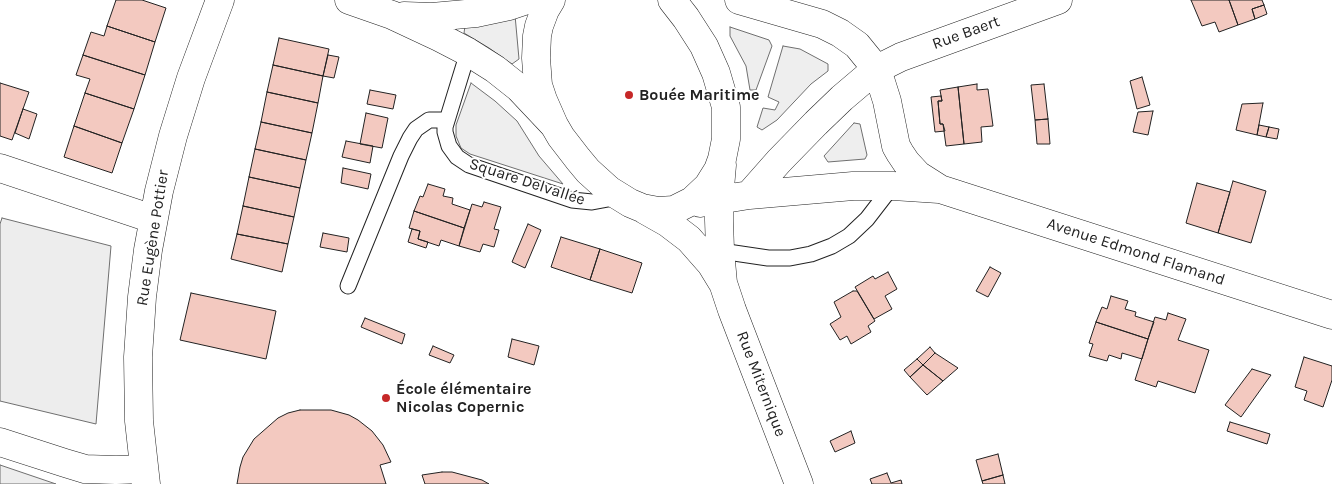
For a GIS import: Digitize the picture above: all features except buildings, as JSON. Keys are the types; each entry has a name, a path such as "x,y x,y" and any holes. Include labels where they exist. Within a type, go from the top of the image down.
{"street":[{"name":"Rue Eugène Pottier","path":"145,476 140,421 138,357 142,297 153,219 165,165 182,106 220,0"},
{"name":"Square Delvallée","path":"672,0 704,46 720,84 726,107 726,139 722,159 719,199 709,249 711,264 723,283"},
{"name":"Rue Baert","path":"875,70 900,57 1058,0"},
{"path":"357,1 392,15"},
{"path":"755,2 811,20 840,33 857,45 875,70 884,91 896,146 906,162 918,175 940,189"},
{"name":"Square Delvallée","path":"392,15 432,17 483,6 542,3 537,36 536,72 543,100 561,137 588,171 609,190 709,249"},
{"name":"Square Delvallée","path":"392,15 468,52 495,70 519,88 554,125"},
{"path":"749,195 816,123 875,70"},
{"name":"Square Delvallée","path":"630,202 658,211 667,211 684,205 692,201 708,186 718,170 722,159"},
{"path":"0,168 153,219"},
{"name":"Square Delvallée","path":"684,205 749,195 830,188 893,186 940,189"},
{"name":"Avenue Edmond Flamand","path":"940,189 1332,315"},
{"name":"Rue Miternique","path":"723,283 799,484"},
{"path":"0,442 85,469 116,470 145,476"}],"lane":[{"name":"Square Delvallée","path":"468,52 446,120 445,132 449,146 457,157 469,165 572,200 630,202"},
{"path":"348,286 410,138 416,129 429,120 446,120"},
{"path":"709,249 778,258 801,256 841,242 867,219 893,186 906,162"}],"shaded area":[{"path":"515,15 519,59 512,64 464,33 465,26"},
{"path":"730,27 769,40 772,46 756,90 750,90 746,66 730,36"},
{"path":"783,46 800,49 828,64 828,71 811,84 777,120 762,130 757,127 763,108 775,110 779,102 768,97"},
{"path":"471,83 517,121 539,156 563,184 470,154 461,148 456,136 456,125"},
{"path":"854,123 860,124 867,155 865,159 828,162 824,156"},
{"path":"2,218 111,246 96,424 0,401 0,224"},
{"path":"0,465 56,484 0,484"}],"place":[{"name":"Bouée Maritime","path":"629,95"},
{"name":"École élémentaire Nicolas Copernic","path":"386,398"}]}
